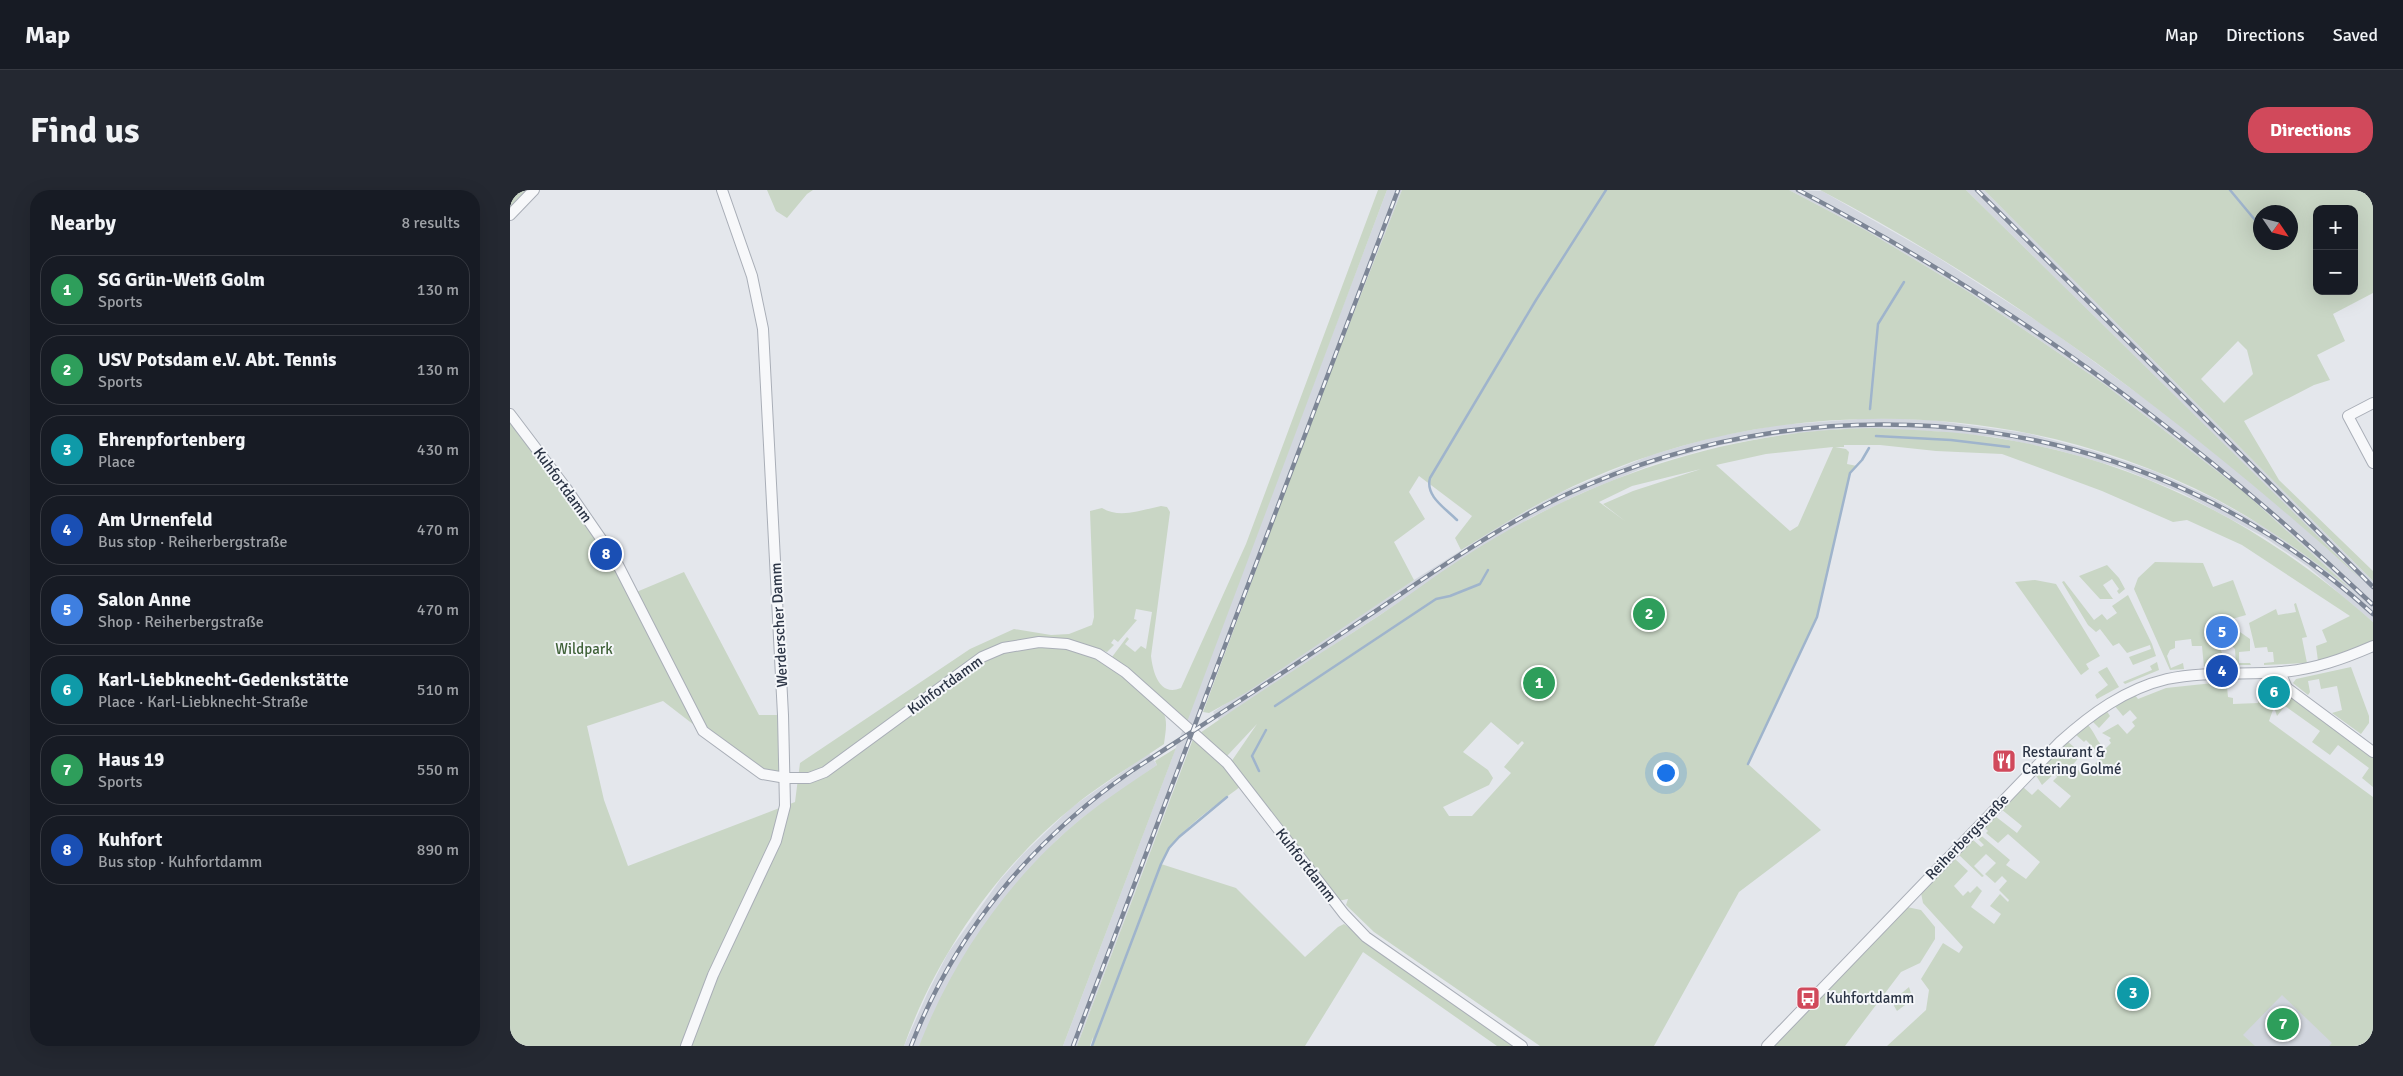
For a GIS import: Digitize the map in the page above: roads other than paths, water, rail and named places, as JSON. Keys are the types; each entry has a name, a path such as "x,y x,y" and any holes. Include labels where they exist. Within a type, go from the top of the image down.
{"street":[{"path":"510,214 534,190"},
{"name":"Werderscher Damm","path":"686,1046 714,975 776,841 783,817 786,778 763,329 752,276 722,190"},
{"path":"2373,403 2348,416 2373,463"},
{"name":"Kuhfortdamm","path":"510,414 566,488 614,559 702,731 762,774 786,778 809,778 826,772 956,674 982,657 1003,648 1050,642 1067,644 1098,654 1125,672 1228,763 1344,914 1366,937 1522,1046"},
{"name":"Reiherbergstraße","path":"1767,1046 2060,742 2086,718 2116,699 2167,679 2280,672 2340,661 2373,646"},
{"path":"2280,672 2287,688 2373,752"}],"waterway":[{"path":"1457,520 1433,496 1430,490 1430,478 1536,300 1606,190"},
{"path":"2230,190 2253,218"},
{"path":"1870,409 1878,324 1904,282"},
{"path":"1876,436 1951,440 2009,447"},
{"path":"1748,764 1817,617 1850,473 1862,460 1869,448"},
{"path":"1275,706 1436,599 1450,596 1480,584 1488,570"},
{"path":"1259,771 1252,756 1266,730"},
{"path":"1092,1046 1161,864 1169,848 1179,837 1227,797"}],"railway":[{"path":"1073,1046 1398,190"},
{"path":"1798,190 1953,278 2027,326 2100,377 2239,486 2307,544 2372,604"},
{"path":"1977,190 2373,587"},
{"path":"911,1046 929,1004 950,964 974,927 1001,891 1030,858 1062,826 1097,797 1133,770 1438,569 1513,522 1565,495 1668,456 1774,432 1881,424 1987,432 2091,455 2191,493 2286,546 2373,614"}],"place":[{"name":"Kuhfort","path":"606,554"},
{"name":"USV Potsdam e.V. Abt. Tennis","path":"1649,614"},
{"name":"Salon Anne","path":"2222,632"},
{"name":"Am Urnenfeld","path":"2222,671"},
{"name":"SG Grün-Weiß Golm","path":"1539,683"},
{"name":"Karl-Liebknecht-Gedenkstätte","path":"2274,692"},
{"name":"Restaurant & Catering Golmé","path":"2004,761"},
{"name":"Ehrenpfortenberg","path":"2133,993"},
{"name":"Kuhfortdamm","path":"1808,998"},
{"name":"Haus 19","path":"2283,1024"}],"park label":[{"name":"Wildpark","path":"584,649"}]}
